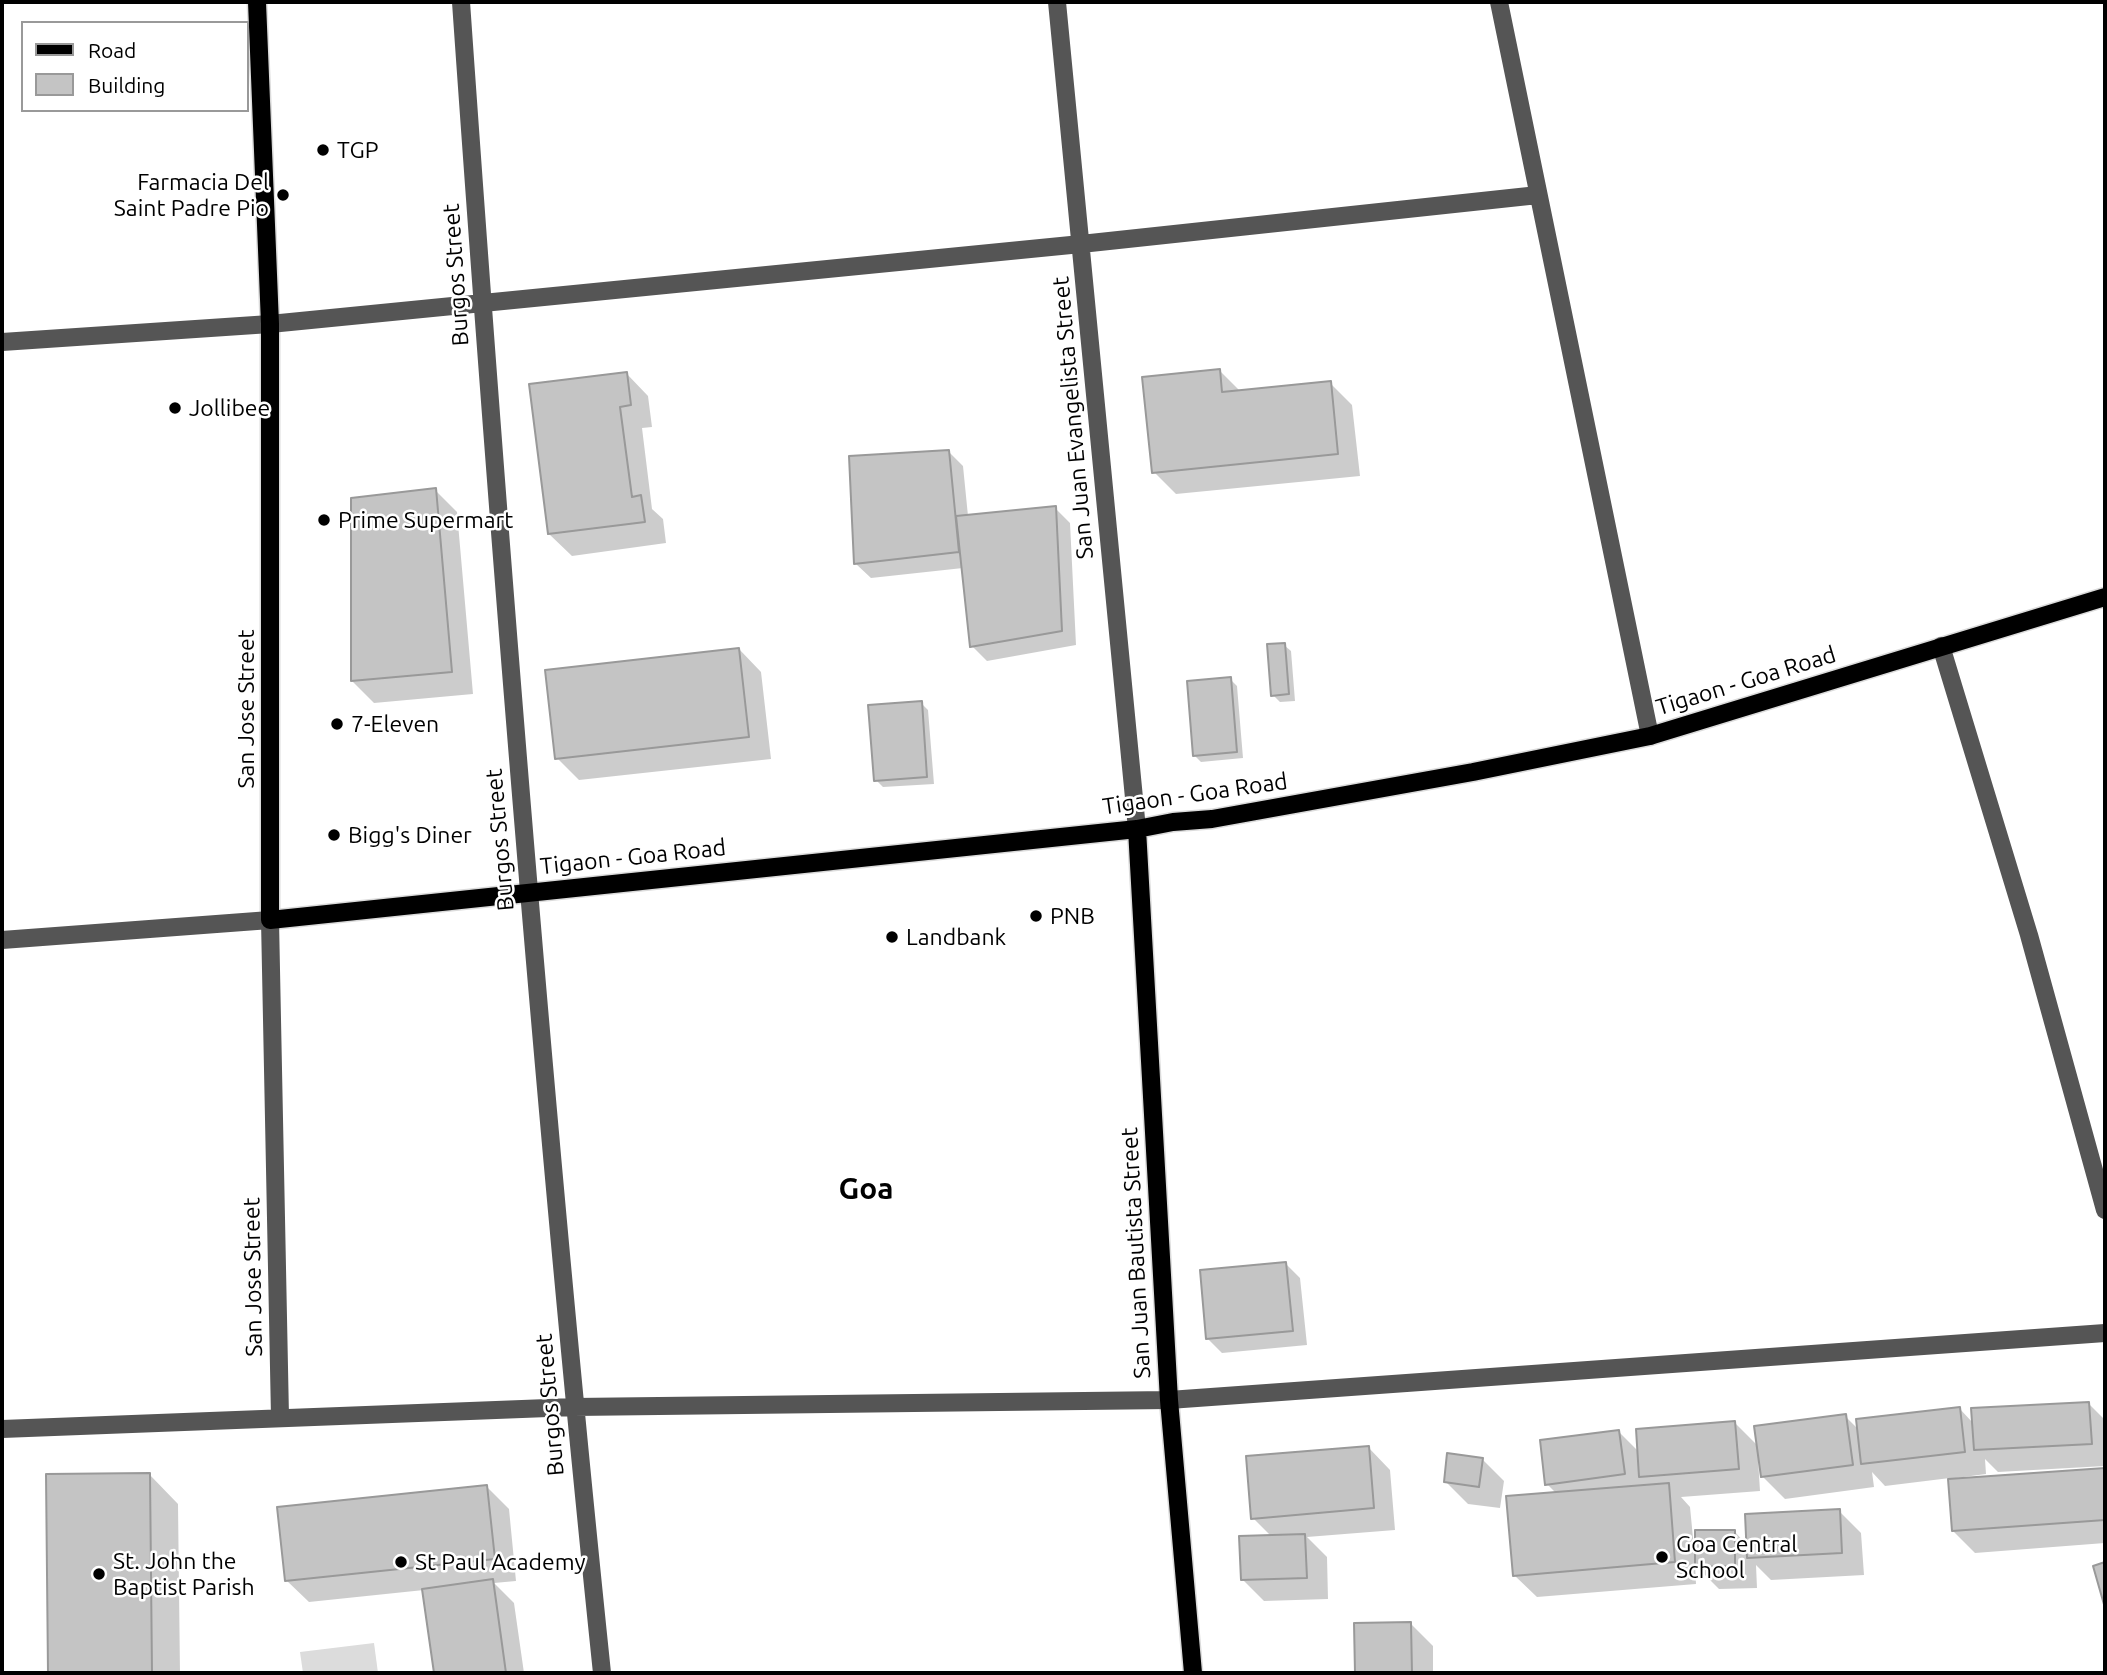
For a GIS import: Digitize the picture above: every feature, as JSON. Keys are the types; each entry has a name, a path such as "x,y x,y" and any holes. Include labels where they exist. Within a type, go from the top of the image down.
{"main road":[{"name":"San Jose Street","path":"257,2 270,324 270,920"},
{"name":"Tigaon - Goa Road","path":"270,920 1212,819 1473,772 1650,736 2105,597"},
{"name":"San Juan Bautista Street","path":"1137,829 1168,1400 1193,1673"}],"street":[{"name":"Burgos Street","path":"461,2 528,893 574,1407 602,1673"},
{"name":"San Juan Evangelista Street","path":"1057,2 1137,829"},
{"path":"1499,2 1650,736"},
{"path":"2,342 270,324 1081,244 1538,195"},
{"path":"1941,646 2032,948 2105,1210"},
{"path":"2,940 270,920"},
{"name":"San Jose Street","path":"270,920 280,1417"},
{"path":"2,1429 574,1407 1168,1400 2105,1333"}],"shaded area":[{"path":"374,1643 378,1673 303,1673 300,1652"}],"building":[{"path":"1220,369 1222,392 1331,381 1338,454 1152,473 1142,377"},
{"path":"627,372 631,405 620,407 632,497 641,495 645,522 548,534 529,384"},
{"path":"949,450 959,552 854,564 849,456"},
{"path":"436,488 452,672 351,681 351,498"},
{"path":"1056,506 1062,631 970,647 956,516"},
{"path":"1285,643 1289,694 1271,696 1267,644"},
{"path":"739,648 749,737 555,759 545,670"},
{"path":"1231,677 1237,752 1193,756 1187,681"},
{"path":"922,701 927,777 874,781 868,705"},
{"path":"1286,1262 1293,1331 1206,1339 1200,1270"},
{"path":"2089,1402 2092,1444 1974,1450 1971,1408"},
{"path":"1960,1407 1965,1452 1861,1464 1856,1419"},
{"path":"1846,1414 1853,1465 1761,1477 1754,1426"},
{"path":"1735,1421 1739,1469 1639,1477 1636,1429"},
{"path":"1619,1430 1625,1474 1545,1485 1540,1440"},
{"path":"1369,1446 1374,1508 1251,1519 1246,1456"},
{"path":"1447,1453 1483,1458 1479,1487 1444,1482"},
{"path":"2105,1468 2105,1520 1952,1531 1948,1479"},
{"name":"St. John the Baptist Parish","path":"150,1473 152,1673 48,1673 46,1474"},
{"path":"1669,1483 1675,1562 1513,1576 1506,1496"},
{"path":"487,1485 495,1559 285,1581 277,1507"},
{"path":"1840,1509 1842,1553 1747,1558 1745,1514"},
{"path":"1695,1530 1735,1530 1735,1566 1695,1567"},
{"path":"1305,1534 1307,1578 1241,1580 1239,1536"},
{"path":"2105,1562 2105,1608 2093,1566"},
{"path":"493,1579 506,1673 434,1673 422,1589"},
{"path":"1411,1622 1412,1673 1355,1673 1354,1623"}],"place":[{"name":"TGP","path":"323,150"},
{"name":"Farmacia Del Saint Padre Pio","path":"283,195"},
{"name":"Jollibee","path":"175,408"},
{"name":"Prime Supermart","path":"324,520"},
{"name":"7-Eleven","path":"337,724"},
{"name":"Bigg's Diner","path":"334,835"},
{"name":"PNB","path":"1036,916"},
{"name":"Landbank","path":"892,937"},
{"name":"Goa Central School","path":"1662,1557"},
{"name":"St Paul Academy","path":"401,1562"},
{"name":"St. John the Baptist Parish","path":"99,1574"}],"district":[{"name":"Goa","path":"866,1189"}]}
